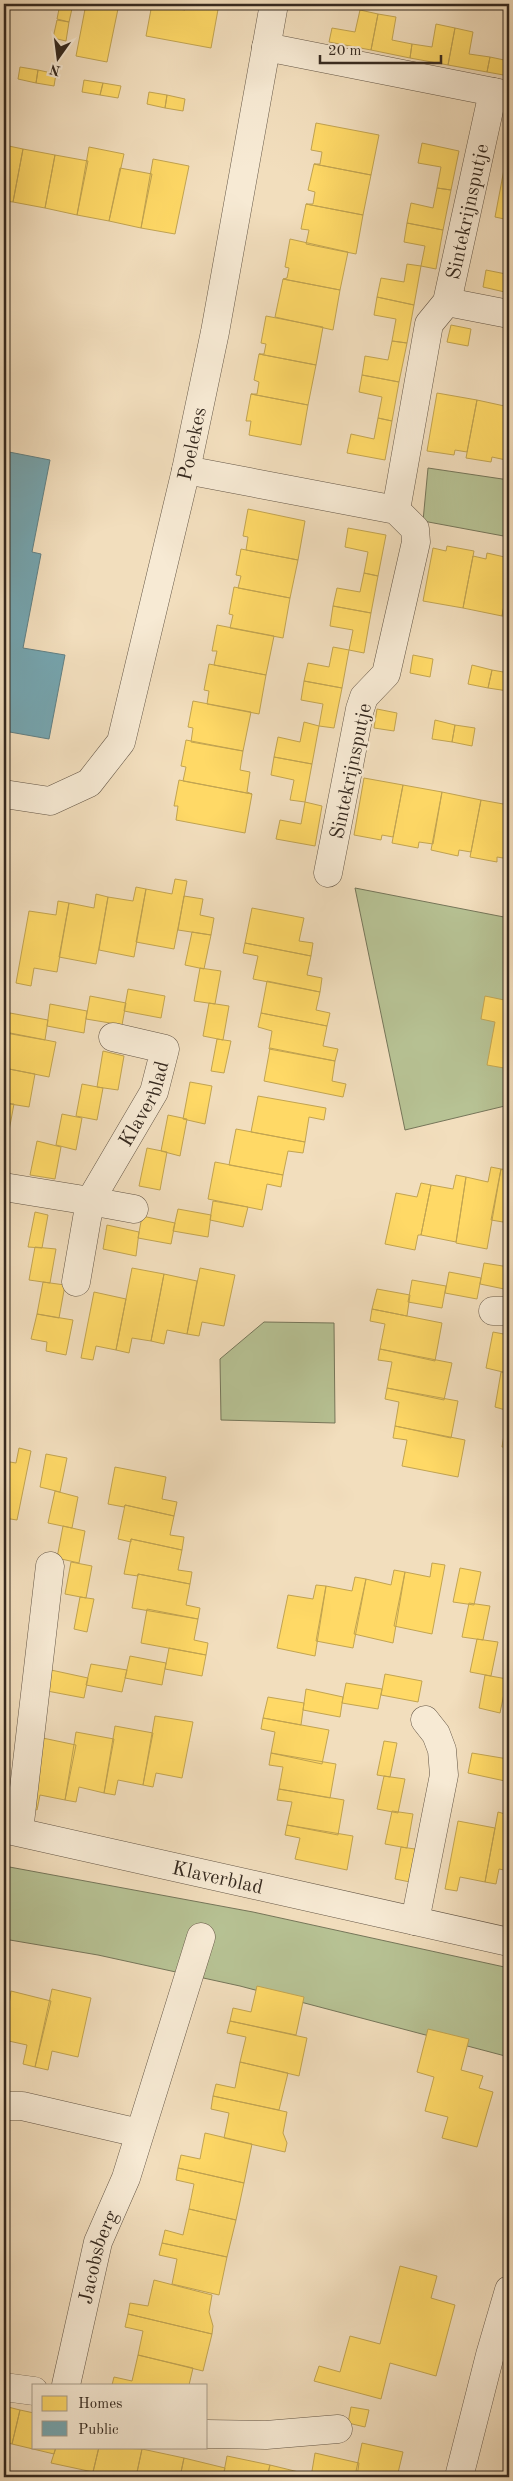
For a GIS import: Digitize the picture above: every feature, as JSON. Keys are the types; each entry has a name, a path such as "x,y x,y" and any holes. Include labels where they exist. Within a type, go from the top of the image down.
{"street":[{"name":"Poelekes","path":"4,794 50,801 89,783 121,742 186,470 215,332 274,4"},
{"name":"Sintekrijnsputje","path":"266,47 501,94 447,302 429,324 396,510 416,529 416,542 386,674 364,697 360,709 328,873"},
{"name":"Sintekrijnsputje","path":"447,302 509,314"},
{"path":"186,470 396,510"},
{"name":"Klaverblad","path":"76,1282 90,1201 154,1092 165,1049 113,1037"},
{"path":"4,1187 134,1209"},
{"name":"Klaverblad","path":"50,1566 12,1830 509,1942"},
{"path":"415,1921 444,1775 442,1750 436,1734 425,1720"},
{"name":"Jacobsberg","path":"66,2384 98,2242 126,2178 201,1937"},
{"path":"4,2106 22,2106 139,2133"},
{"path":"459,2477 500,2357 509,2290"},
{"path":"4,2387 32,2391"},
{"path":"208,2434 266,2435 338,2429"}],"green space":[{"path":"428,468 509,480 509,537 423,521"},
{"path":"355,888 509,918 509,1105 405,1130"},
{"path":"264,1322 334,1323 335,1423 221,1420 220,1359"},
{"path":"4,1866 253,1912 509,1968 509,2057 240,1986 98,1955 4,1939"}],"building: Homes":[{"path":"60,4 73,4 69,22 57,19"},
{"path":"86,4 119,4 107,62 76,56"},
{"path":"152,4 185,10 186,4 219,4 211,48 146,36"},
{"path":"360,10 378,14 371,50 329,42 332,28 355,32"},
{"path":"378,14 396,17 392,40 412,44 410,58 371,50"},
{"path":"57,20 69,22 66,41 53,38"},
{"path":"436,24 455,28 448,65 410,58 412,44 432,47"},
{"path":"455,28 473,32 469,54 490,57 487,72 448,65"},
{"path":"490,57 509,61 509,76 487,72"},
{"path":"20,67 38,70 36,83 18,79"},
{"path":"38,70 56,74 54,86 36,83"},
{"path":"84,80 103,83 100,95 82,92"},
{"path":"103,83 121,86 118,98 100,95"},
{"path":"149,92 167,95 165,108 147,104"},
{"path":"167,95 185,99 183,111 165,108"},
{"path":"316,123 379,135 371,175 314,164 320,164 322,152 311,150"},
{"path":"422,143 459,151 451,190 437,188 441,167 418,163"},
{"path":"4,145 23,149 13,202 4,201"},
{"path":"89,147 124,154 109,221 77,215"},
{"path":"23,149 55,155 45,208 13,202"},
{"path":"55,155 88,161 77,215 45,208"},
{"path":"153,159 189,166 175,234 141,228"},
{"path":"314,164 371,175 363,215 306,204 313,204 315,192 308,190"},
{"path":"505,164 509,165 509,220 495,217"},
{"path":"120,168 152,174 141,228 109,221"},
{"path":"437,188 451,190 443,230 407,223 411,203 433,208"},
{"path":"306,204 363,215 356,254 306,244 309,230 301,229"},
{"path":"407,223 443,230 436,269 421,266 425,246 404,242"},
{"path":"290,239 348,252 340,290 283,279 287,278 289,268 285,267"},
{"path":"508,260 509,293 483,287 486,270 506,274"},
{"path":"407,264 421,266 414,305 377,297 381,278 404,282"},
{"path":"283,279 340,290 333,330 275,317"},
{"path":"377,297 414,305 407,343 392,341 396,319 374,315"},
{"path":"266,316 323,327 316,365 259,354 264,354 266,344 261,343"},
{"path":"451,325 471,329 468,346 447,342"},
{"path":"509,336 509,355 506,354"},
{"path":"392,341 407,343 399,382 362,375 365,356 388,360"},
{"path":"259,354 316,365 308,405 251,394 257,394 259,382 254,380"},
{"path":"362,375 399,382 392,421 378,418 382,397 359,392"},
{"path":"437,393 477,400 467,452 455,450 454,455 427,451"},
{"path":"251,394 308,405 301,445 249,435 251,421 246,421"},
{"path":"477,400 509,407 509,443 506,460 492,457 491,462 466,458"},
{"path":"378,418 392,421 385,460 347,453 351,434 374,439"},
{"path":"509,443 509,466 505,465"},
{"path":"248,509 305,521 298,560 246,550 248,537 243,536"},
{"path":"348,528 386,535 378,576 364,573 368,552 345,547"},
{"path":"447,546 474,551 463,608 423,601 433,548 446,551"},
{"path":"241,549 298,560 290,598 238,588 241,576 236,575"},
{"path":"487,553 509,558 509,580 502,616 463,608 473,556 486,559"},
{"path":"364,573 378,576 371,613 333,606 337,588 360,592"},
{"path":"509,580 509,617 502,616"},
{"path":"234,587 290,598 283,638 230,628 233,615 229,614"},
{"path":"333,606 371,613 364,653 349,650 353,630 330,626"},
{"path":"217,625 274,636 266,675 214,665 217,651 212,651"},
{"path":"333,647 349,650 342,688 304,681 308,663 329,667"},
{"path":"413,655 433,659 430,677 410,673"},
{"path":"209,664 266,675 259,714 207,704 209,691 204,690"},
{"path":"472,665 492,670 488,688 468,684"},
{"path":"492,670 509,673 508,691 488,688"},
{"path":"304,681 342,688 334,728 319,726 323,704 301,700"},
{"path":"193,701 251,712 243,751 191,742 193,728 188,727"},
{"path":"377,709 397,713 394,731 374,728"},
{"path":"435,720 455,725 452,742 432,739"},
{"path":"304,722 319,726 312,764 274,757 278,737 300,742"},
{"path":"455,725 475,728 472,746 452,742"},
{"path":"186,740 243,751 240,770 250,772 247,792 252,794 183,781 186,767 181,766"},
{"path":"274,757 312,764 305,802 290,800 294,780 271,775"},
{"path":"364,778 403,785 393,837 382,835 381,840 354,835"},
{"path":"179,780 252,794 245,833 176,820 178,806 174,806"},
{"path":"403,785 442,792 433,844 419,842 418,848 392,843"},
{"path":"442,792 481,800 471,852 459,850 458,856 431,850"},
{"path":"481,800 509,805 509,859 497,857 497,862 470,857"},
{"path":"305,802 322,806 315,846 276,839 280,820 301,824"},
{"path":"175,879 187,881 174,949 136,942 146,889 172,894"},
{"path":"136,887 146,889 134,957 99,950 108,897 133,901"},
{"path":"96,894 108,897 96,964 59,957 69,903 94,908"},
{"path":"184,896 203,899 200,915 214,918 211,935 178,930"},
{"path":"58,901 69,903 57,972 34,968 31,986 16,983 29,911 56,915"},
{"path":"252,908 304,918 299,941 313,943 311,956 245,943"},
{"path":"192,932 211,935 204,969 185,965"},
{"path":"245,943 311,956 307,975 322,978 320,992 253,979 258,956 243,953"},
{"path":"200,968 221,971 215,1004 194,1001"},
{"path":"267,981 320,992 316,1010 330,1013 327,1026 261,1013"},
{"path":"128,989 165,996 161,1018 124,1011"},
{"path":"90,996 126,1003 122,1025 86,1019"},
{"path":"485,996 509,1001 509,1058 506,1058 504,1068 487,1065 495,1022 481,1019"},
{"path":"209,1003 229,1006 223,1040 203,1036"},
{"path":"50,1004 87,1011 84,1033 47,1026"},
{"path":"10,1013 48,1020 45,1040 6,1033"},
{"path":"261,1013 327,1026 323,1046 338,1049 335,1061 269,1049 272,1031 258,1027"},
{"path":"5,1032 56,1042 49,1077 4,1068"},
{"path":"217,1039 231,1041 224,1073 211,1071"},
{"path":"270,1048 335,1061 332,1081 346,1084 343,1097 264,1081"},
{"path":"103,1051 124,1056 118,1090 97,1087"},
{"path":"4,1068 35,1074 29,1107 4,1103"},
{"path":"190,1082 212,1086 205,1124 183,1119"},
{"path":"82,1084 103,1088 97,1120 76,1116"},
{"path":"258,1096 326,1108 324,1120 309,1117 305,1142 251,1132"},
{"path":"4,1103 14,1104 8,1136 4,1135"},
{"path":"62,1114 82,1118 76,1150 56,1145"},
{"path":"168,1115 187,1119 180,1156 161,1151"},
{"path":"236,1129 305,1142 303,1153 288,1151 283,1175 229,1165"},
{"path":"37,1141 61,1147 55,1179 30,1175"},
{"path":"147,1148 167,1152 160,1190 139,1186"},
{"path":"215,1162 283,1175 281,1187 267,1184 262,1210 208,1199"},
{"path":"491,1167 501,1169 487,1249 456,1243 466,1177 488,1182"},
{"path":"501,1169 509,1170 509,1223 491,1220"},
{"path":"456,1175 466,1177 456,1242 421,1235 431,1185 453,1189"},
{"path":"421,1183 431,1185 421,1235 418,1235 415,1250 385,1244 396,1193 417,1197"},
{"path":"213,1201 248,1207 243,1227 210,1220"},
{"path":"178,1209 211,1215 208,1237 173,1231"},
{"path":"35,1212 48,1215 42,1248 28,1247"},
{"path":"142,1216 175,1223 171,1244 138,1238"},
{"path":"107,1225 139,1232 136,1256 103,1249"},
{"path":"35,1247 56,1249 50,1283 29,1280"},
{"path":"484,1263 509,1267 509,1290 480,1284"},
{"path":"132,1268 164,1274 151,1341 132,1338 129,1353 116,1350"},
{"path":"200,1268 235,1275 224,1326 202,1322 199,1336 187,1334"},
{"path":"449,1272 481,1278 477,1299 445,1293"},
{"path":"164,1274 197,1281 187,1334 167,1330 164,1344 151,1341"},
{"path":"412,1280 446,1286 442,1308 408,1302"},
{"path":"43,1282 65,1285 59,1318 37,1314"},
{"path":"377,1289 410,1295 407,1316 372,1309"},
{"path":"94,1292 126,1299 116,1350 96,1346 93,1360 81,1358"},
{"path":"372,1309 442,1323 435,1361 380,1349 385,1324 370,1321"},
{"path":"37,1314 73,1320 66,1355 46,1351 47,1342 31,1339"},
{"path":"493,1332 509,1335 507,1373 486,1368"},
{"path":"380,1349 452,1363 444,1400 387,1388 392,1362 378,1360"},
{"path":"501,1372 509,1373 509,1411 495,1407"},
{"path":"387,1388 458,1401 451,1438 395,1426 399,1402 385,1399"},
{"path":"509,1411 509,1448 502,1447"},
{"path":"395,1426 465,1440 458,1477 402,1466 407,1440 393,1438"},
{"path":"19,1448 31,1451 17,1520 4,1518 4,1461 16,1463"},
{"path":"46,1454 67,1458 60,1492 40,1487"},
{"path":"115,1467 166,1477 162,1499 177,1502 174,1516 125,1505 124,1507 108,1504"},
{"path":"55,1491 78,1497 72,1528 48,1523"},
{"path":"125,1505 174,1516 170,1535 184,1537 182,1550 131,1539 131,1542 118,1539"},
{"path":"63,1526 85,1531 79,1563 57,1558"},
{"path":"131,1539 182,1550 178,1570 192,1572 190,1584 138,1574 138,1576 124,1574"},
{"path":"71,1562 92,1566 86,1598 65,1594"},
{"path":"4,1563 9,1564 4,1588"},
{"path":"432,1563 445,1565 432,1634 394,1626 405,1572 430,1577"},
{"path":"460,1568 481,1572 474,1605 453,1602"},
{"path":"394,1570 405,1572 393,1643 354,1634 366,1579 391,1585"},
{"path":"138,1574 190,1584 186,1605 200,1608 198,1619 132,1608"},
{"path":"355,1577 366,1579 353,1648 316,1641 326,1586 352,1591"},
{"path":"316,1585 326,1586 315,1656 277,1648 288,1595 313,1599"},
{"path":"80,1597 94,1599 87,1632 74,1629"},
{"path":"469,1603 490,1606 483,1640 462,1637"},
{"path":"147,1609 198,1619 194,1640 208,1643 206,1655 141,1643"},
{"path":"477,1639 498,1642 491,1676 470,1672"},
{"path":"169,1648 206,1655 202,1676 165,1669"},
{"path":"130,1656 166,1663 162,1685 125,1678"},
{"path":"91,1664 127,1670 122,1692 86,1685"},
{"path":"51,1670 88,1678 84,1698 47,1691"},
{"path":"385,1674 422,1681 418,1702 381,1695"},
{"path":"485,1675 507,1679 500,1713 479,1708"},
{"path":"346,1683 382,1689 378,1709 342,1703"},
{"path":"306,1689 343,1697 340,1717 303,1710"},
{"path":"268,1697 304,1703 301,1725 263,1718"},
{"path":"155,1716 193,1722 182,1778 156,1773 153,1787 143,1785"},
{"path":"263,1718 329,1730 322,1764 271,1753 275,1732 261,1729"},
{"path":"115,1726 153,1733 143,1785 118,1780 115,1795 104,1793"},
{"path":"76,1732 114,1739 104,1793 79,1787 76,1802 65,1800"},
{"path":"38,1737 76,1745 65,1800 40,1795 37,1810 25,1807"},
{"path":"384,1741 397,1743 390,1777 377,1775"},
{"path":"271,1753 336,1764 330,1798 279,1789 283,1767 269,1765"},
{"path":"472,1753 508,1759 505,1781 468,1773"},
{"path":"384,1776 405,1779 398,1813 377,1809"},
{"path":"279,1789 344,1800 338,1835 287,1825 292,1802 277,1800"},
{"path":"392,1811 413,1814 407,1848 385,1844"},
{"path":"498,1812 509,1815 509,1871 499,1869 496,1884 485,1882"},
{"path":"458,1821 495,1828 485,1882 460,1877 457,1891 445,1889"},
{"path":"287,1825 353,1836 347,1870 295,1859 300,1838 285,1835"},
{"path":"401,1847 422,1850 415,1883 395,1879"},
{"path":"257,1986 304,1997 296,2035 230,2021 233,2008 251,2012"},
{"path":"52,1989 91,1998 78,2057 52,2051 48,2070 35,2067"},
{"path":"11,1991 51,2001 35,2067 23,2064 27,2045 4,2040"},
{"path":"4,2006 9,2007 4,2031"},
{"path":"230,2021 307,2038 299,2076 240,2062 246,2037 227,2033"},
{"path":"428,2029 469,2039 461,2070 483,2076 479,2088 493,2092 477,2147 442,2138 448,2117 425,2111 434,2077 417,2072"},
{"path":"240,2062 288,2073 279,2110 213,2096 216,2084 235,2088"},
{"path":"213,2096 287,2112 283,2133 287,2143 285,2152 224,2138 229,2113 211,2109"},
{"path":"205,2133 252,2144 244,2183 178,2168 181,2155 200,2159"},
{"path":"178,2168 244,2183 236,2220 189,2209 194,2184 176,2180"},
{"path":"189,2209 236,2220 227,2257 162,2243 165,2230 183,2235"},
{"path":"162,2243 227,2257 219,2295 172,2284 177,2259 159,2255"},
{"path":"400,2266 437,2276 431,2298 455,2305 436,2376 390,2363 381,2399 314,2381 319,2366 340,2372 350,2336 380,2344"},
{"path":"154,2280 212,2295 209,2312 213,2326 212,2334 128,2314 130,2303 148,2306"},
{"path":"128,2314 212,2334 203,2371 138,2355 143,2331 125,2327"},
{"path":"138,2355 193,2368 189,2384 112,2384 114,2377 132,2381"},
{"path":"4,2406 20,2410 12,2444 4,2442"},
{"path":"351,2407 369,2410 365,2427 348,2423"},
{"path":"20,2410 32,2413 32,2448 56,2448 54,2454 12,2444"},
{"path":"362,2443 403,2452 397,2477 355,2476"},
{"path":"56,2448 99,2448 93,2472 51,2463"},
{"path":"99,2448 142,2449 136,2477 114,2477 93,2472"},
{"path":"142,2449 184,2458 180,2477 136,2477"},
{"path":"315,2453 359,2463 357,2477 311,2477"},
{"path":"227,2456 270,2465 267,2477 223,2477"},
{"path":"184,2458 225,2468 223,2477 180,2477"},
{"path":"270,2465 311,2475 311,2477 267,2477"}],"building: Public":[{"path":"4,451 50,460 32,552 41,554 23,648 65,655 49,739 4,731"}]}
